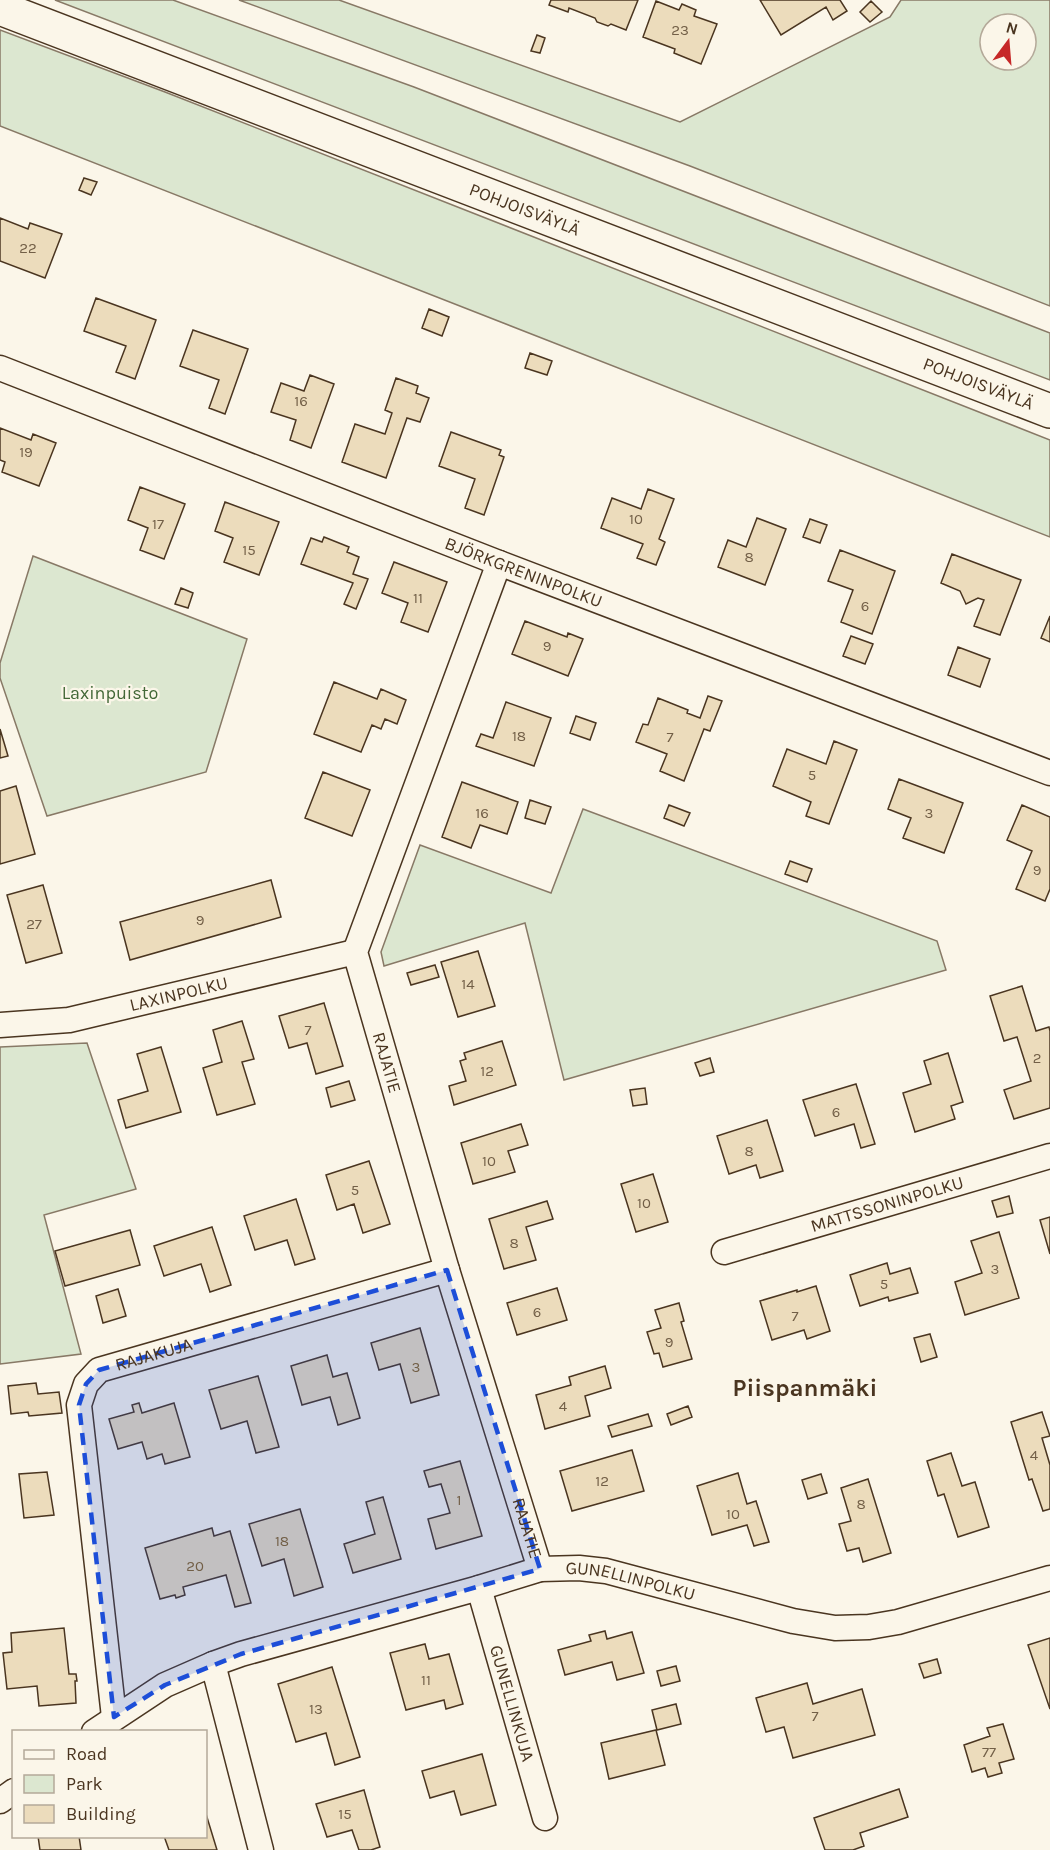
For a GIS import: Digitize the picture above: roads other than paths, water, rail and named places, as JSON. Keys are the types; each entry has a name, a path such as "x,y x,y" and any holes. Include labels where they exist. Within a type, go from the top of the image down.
{"main road":[{"name":"POHJOISVÄYLÄ","path":"0,8 1050,411"}],"street":[{"name":"BJÖRKGRENINPOLKU","path":"0,368 499,563 1050,773"},
{"path":"355,952 499,563"},
{"name":"LAXINPOLKU","path":"0,1025 69,1020 355,952"},
{"name":"RAJATIE","path":"355,952 447,1270 540,1569"},
{"name":"MATTSSONINPOLKU","path":"724,1252 1050,1156"},
{"name":"RAJAKUJA","path":"114,1717 79,1405 86,1384 99,1370 447,1270"},
{"name":"GUNELLINPOLKU","path":"95,1730 165,1685 213,1664 540,1569 579,1568 606,1571 793,1621 835,1628 869,1627 898,1622 1050,1578"},
{"name":"GUNELLINKUJA","path":"479,1588 546,1818"},
{"path":"213,1664 261,1850"}],"district":[{"name":"Piispanmäki","path":"805,1388"}],"park label":[{"name":"Laxinpuisto","path":"110,693"}]}
